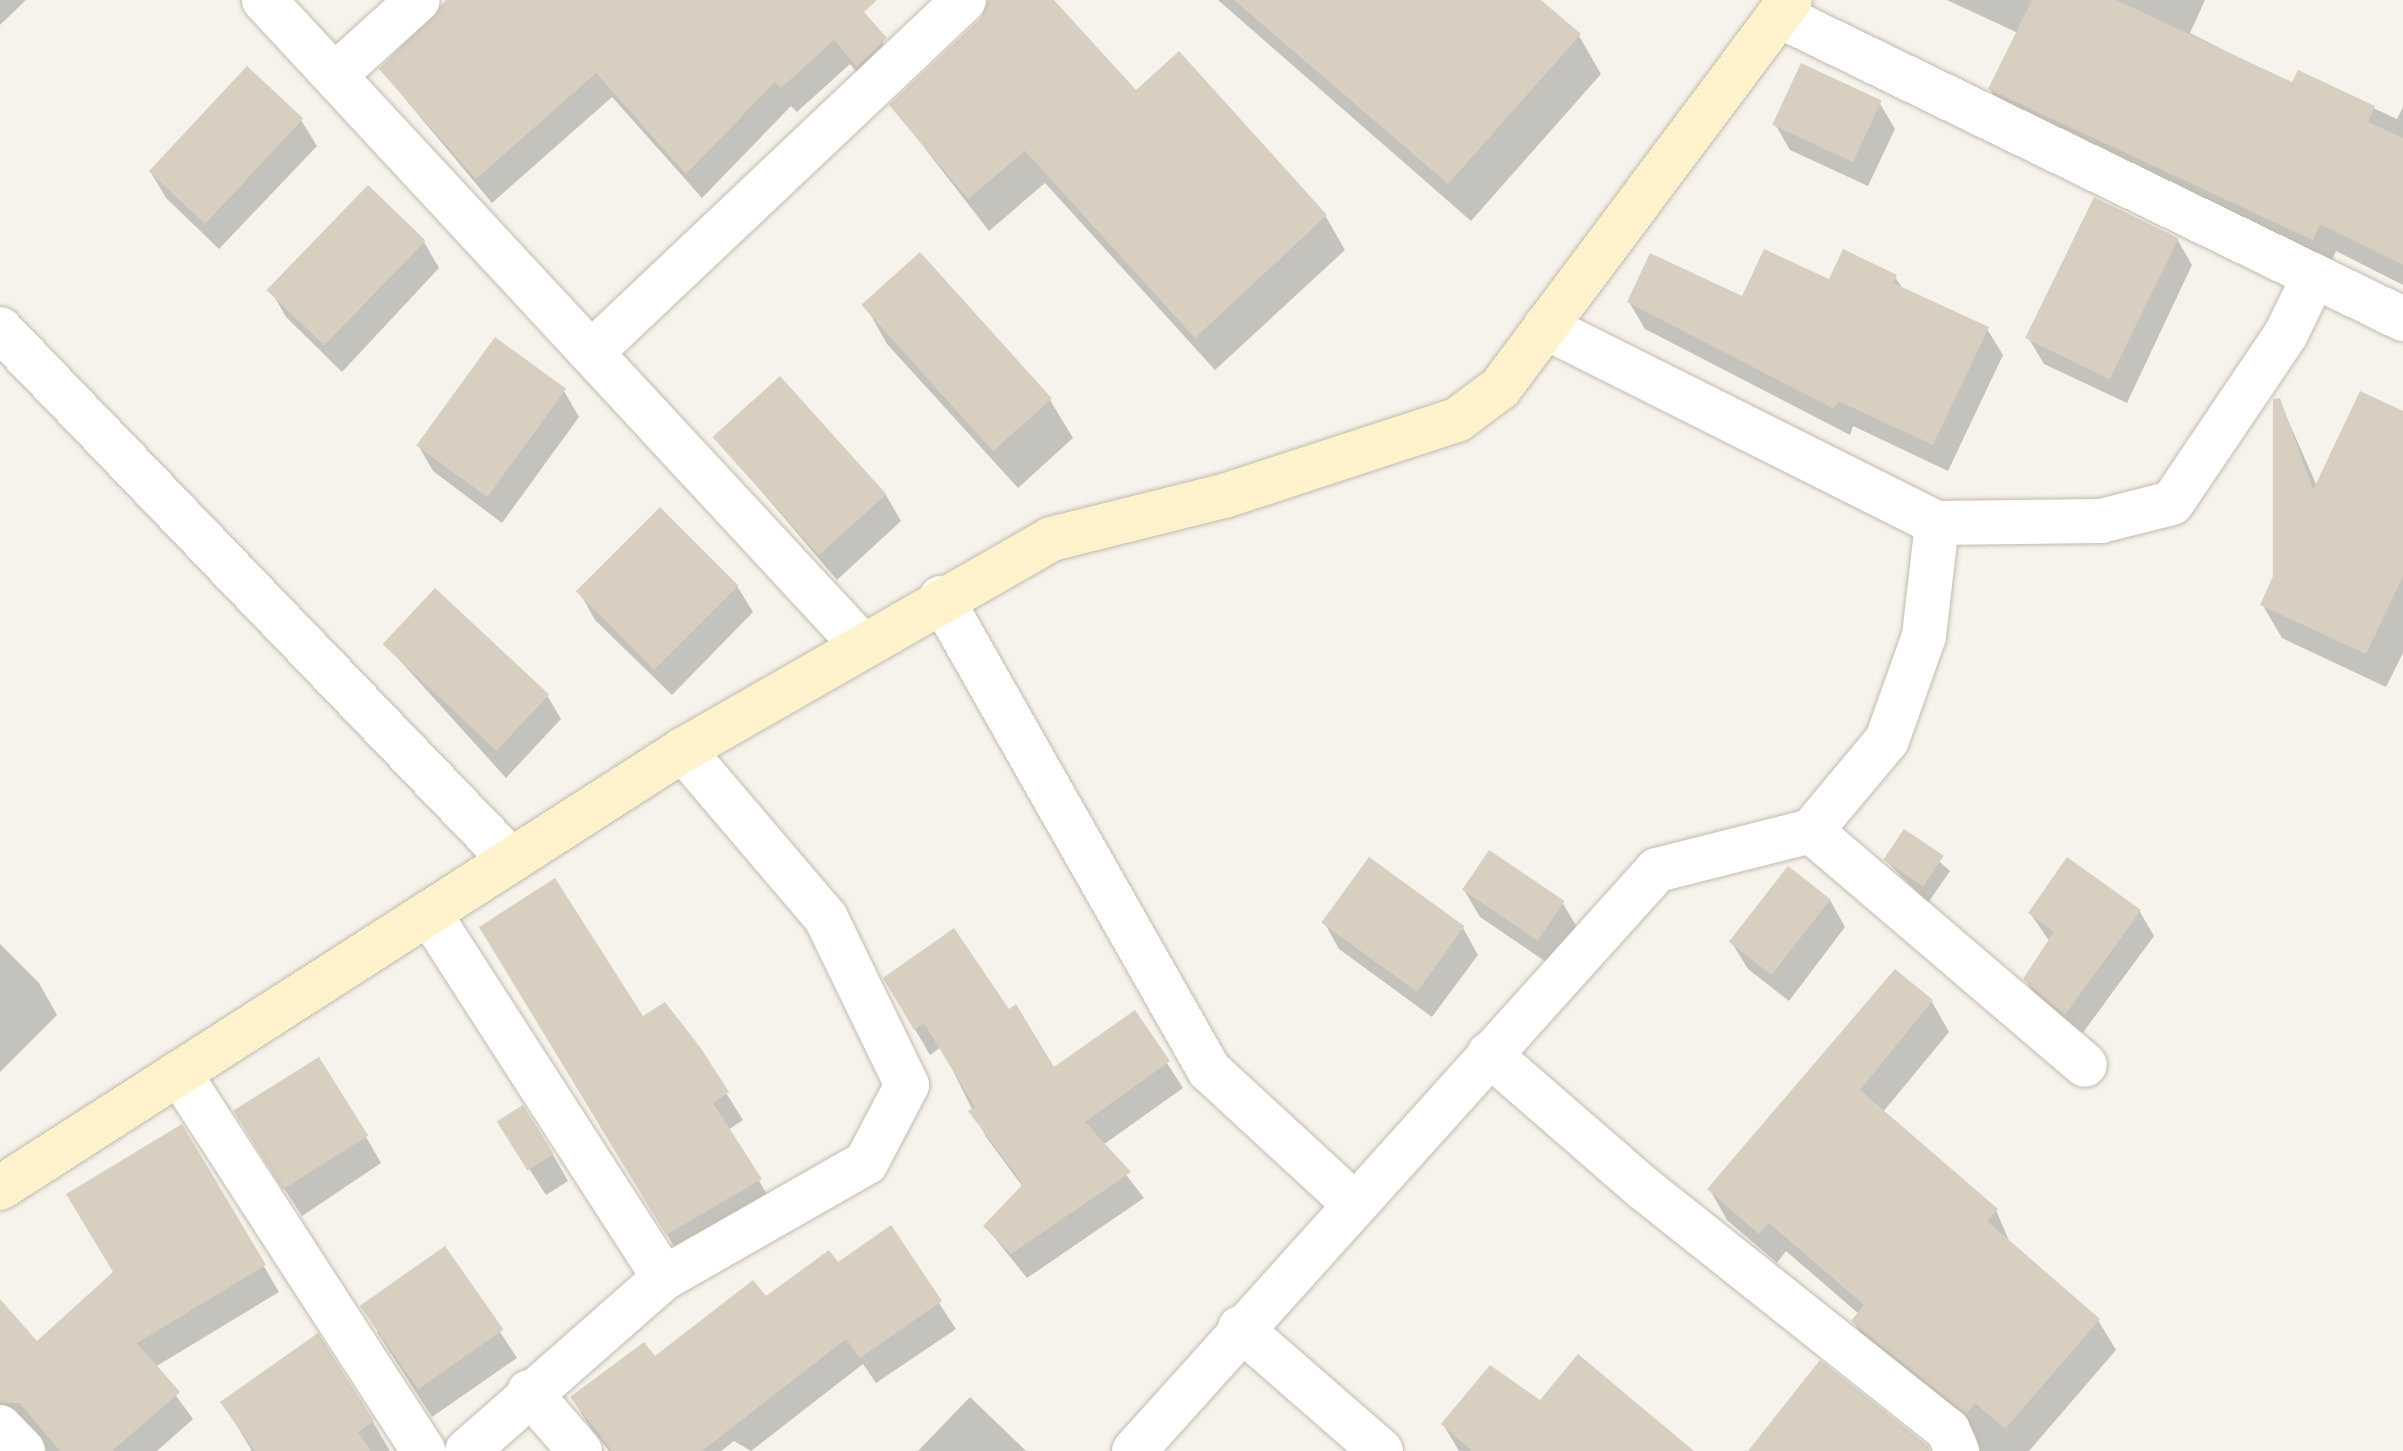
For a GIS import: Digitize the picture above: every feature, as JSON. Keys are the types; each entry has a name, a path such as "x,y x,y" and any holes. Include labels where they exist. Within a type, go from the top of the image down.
{"street":[{"path":"264,0 594,350 860,643"},
{"path":"336,74 418,0"},
{"path":"594,350 950,4"},
{"path":"0,1188 683,750 860,643 1051,539 1224,496 1457,420 1500,388 1785,8 2403,319"},
{"path":"1545,327 1937,523 2101,521 2172,503 2286,334 2314,276"},
{"path":"0,329 511,860"},
{"path":"1134,1451 1240,1328 1657,870 1811,831 1887,740 1924,636 1937,523"},
{"path":"941,598 1209,1070 1354,1204"},
{"path":"467,1451 529,1392 664,1278 866,1163 907,1085 826,918 683,750"},
{"path":"1811,831 2085,1065"},
{"path":"429,913 664,1278"},
{"path":"1489,1054 1642,1187 1948,1430 1957,1451"},
{"path":"179,1073 424,1451"},
{"path":"1240,1328 1381,1451"},
{"path":"529,1392 580,1451"},
{"path":"0,1427 23,1451"}],"building":[{"path":"446,0 877,0 864,12 887,38 857,67 834,40 781,88 775,82 686,174 596,73 476,179 379,69"},
{"path":"988,0 1054,0 1136,90 1179,51 1327,215 1195,338 1025,151 968,199 889,105 981,18"},
{"path":"1234,0 1541,0 1581,34 1448,184"},
{"path":"2032,0 2116,0 2292,82 2298,70 2375,106 2368,122 2403,138 2403,265 2320,224 2313,240 1988,89"},
{"path":"1801,63 1882,101 1853,162 1772,125"},
{"path":"247,66 303,119 205,224 149,171"},
{"path":"368,185 426,241 324,346 267,290"},
{"path":"2094,197 2178,238 2110,379 2025,338"},
{"path":"1764,249 1829,279 1843,249 1897,275 1893,283 1989,327 1933,445 1838,401 1834,409 1627,302 1650,253 1742,296"},
{"path":"920,252 1052,398 993,451 861,305"},
{"path":"495,337 566,389 487,497 416,445"},
{"path":"780,376 886,494 819,555 712,437"},
{"path":"2360,391 2403,411 2403,576 2366,654 2260,605 2273,576 2273,399 2280,398 2313,490"},
{"path":"660,507 738,585 654,670 576,591"},
{"path":"435,588 549,694 497,751 382,644"},
{"path":"1904,829 1944,856 1923,887 1883,860"},
{"path":"1489,850 1564,901 1538,941 1462,890"},
{"path":"1369,857 1464,926 1417,992 1321,923"},
{"path":"2067,857 2141,910 2065,1015 2023,979 2054,932 2028,913"},
{"path":"1788,866 1831,899 1771,975 1729,942"},
{"path":"555,878 643,1016 665,1002 700,1047 729,1092 713,1103 762,1179 666,1235 479,927"},
{"path":"954,928 1009,1009 1016,1004 1054,1067 1135,1010 1170,1061 1085,1122 1131,1172 1011,1254 983,1226 1023,1184 968,1111 975,1107 924,1023 914,1030 883,978"},
{"path":"1895,969 1933,1000 1860,1090 1998,1209 1987,1221 2100,1319 2005,1429 1975,1403 1966,1414 1851,1321 1864,1305 1769,1223 1759,1234 1707,1189"},
{"path":"319,1057 368,1136 283,1189 233,1111"},
{"path":"523,1105 554,1154 527,1171 497,1121"},
{"path":"182,1124 266,1265 137,1343 180,1392 112,1451 60,1451 20,1403 0,1403 0,1299 37,1341 113,1272 66,1194"},
{"path":"891,1225 942,1301 860,1358 846,1339 702,1451 612,1451 570,1397 644,1342 655,1356 753,1280 766,1296 829,1250 838,1262"},
{"path":"445,1246 504,1330 418,1389 360,1306"},
{"path":"318,1333 374,1421 358,1432 371,1451 255,1451 220,1402"},
{"path":"1578,1354 1694,1451 1472,1451 1441,1424 1490,1365 1540,1400"},
{"path":"1820,1360 1928,1446 1930,1451 1748,1451"}]}
